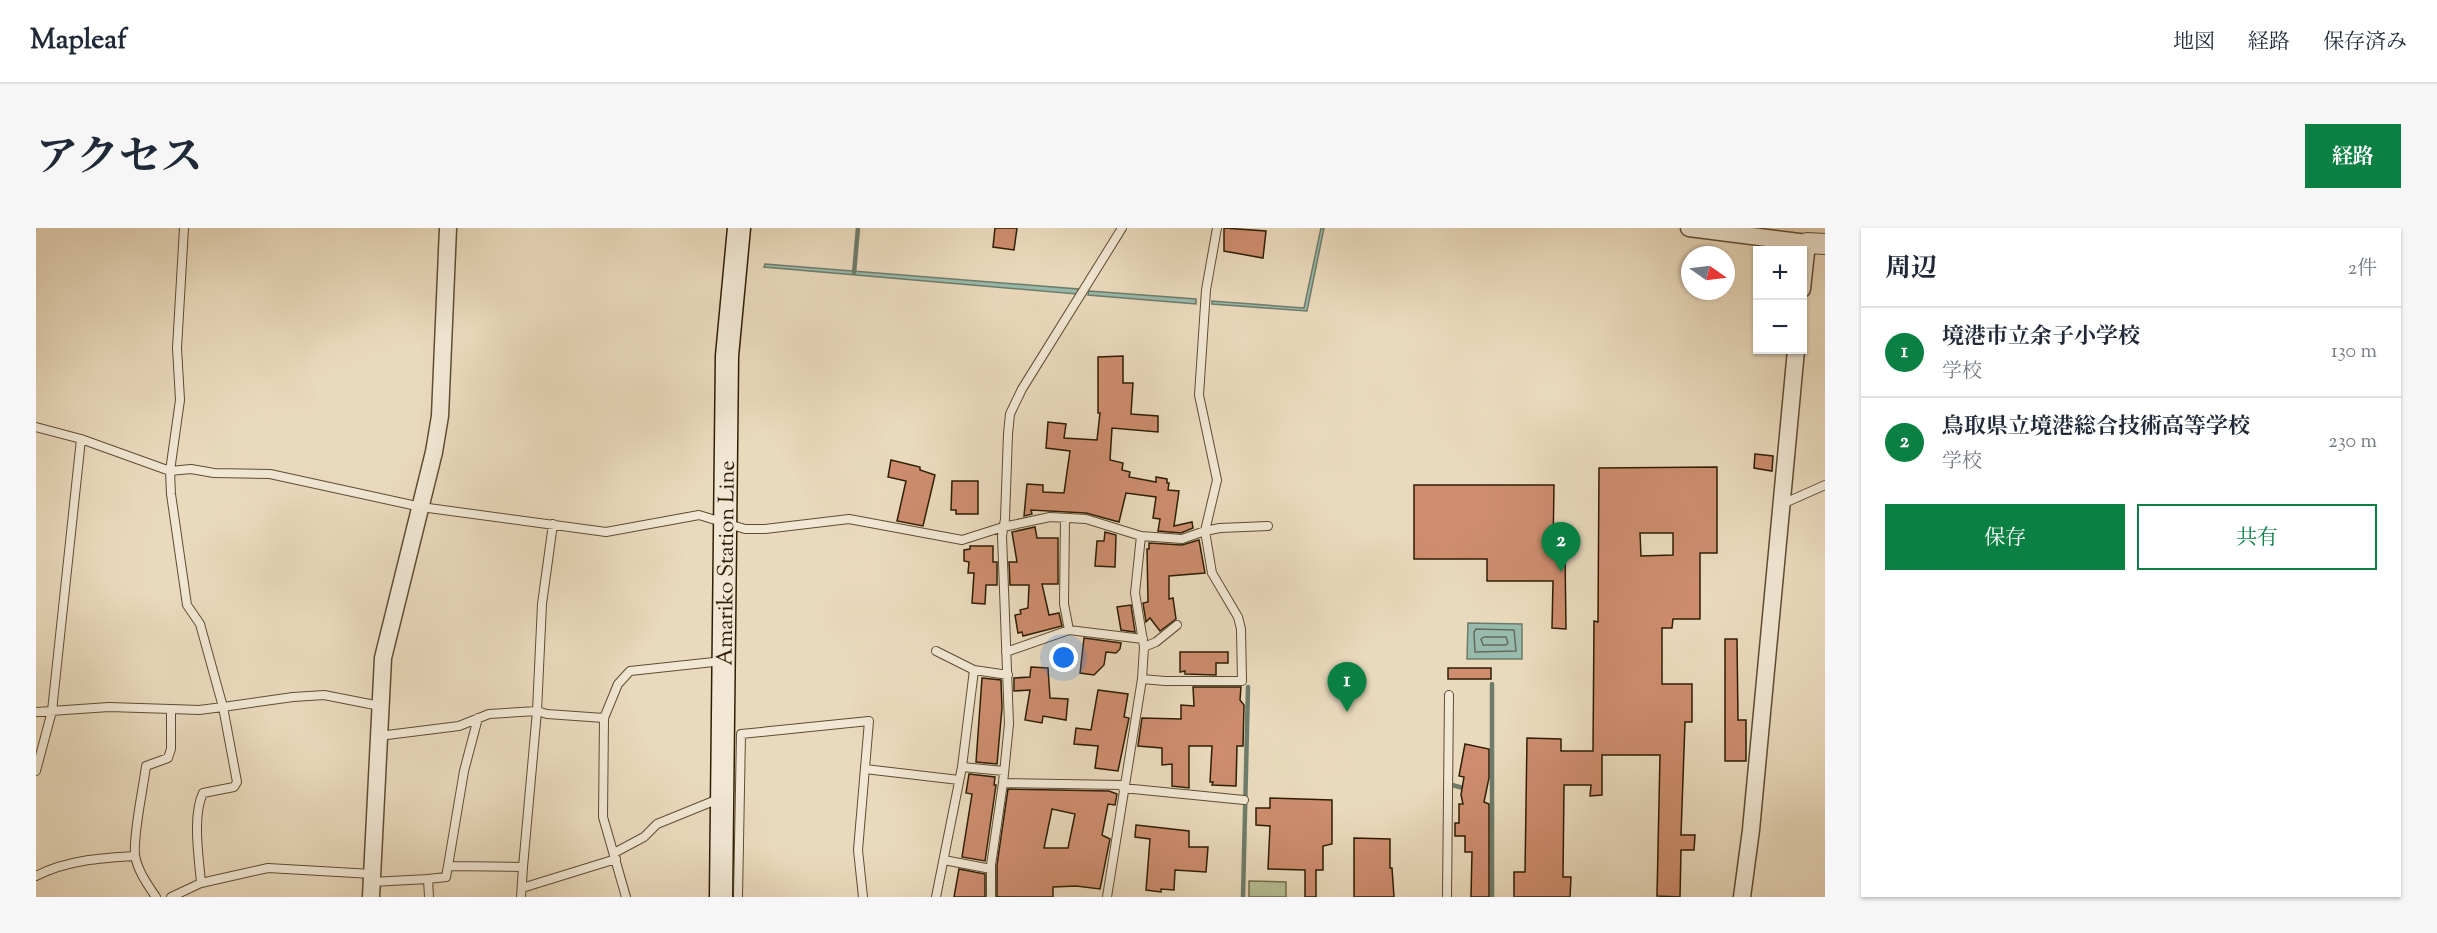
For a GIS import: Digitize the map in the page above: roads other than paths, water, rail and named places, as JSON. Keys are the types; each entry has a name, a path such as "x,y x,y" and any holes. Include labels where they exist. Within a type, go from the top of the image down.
{"main road":[{"name":"Amariko Station Line","path":"721,897 727,356 739,228"}],"street":[{"path":"372,884 383,658 421,507 440,416 448,228"},
{"path":"1689,228 1816,243 1807,276"},
{"path":"1742,897 1751,830 1796,354"}],"lane":[{"path":"184,228 177,348 180,400 170,471 171,494 187,605 200,624 223,707 237,782 234,787 203,793 199,801 198,847 201,883"},
{"path":"991,897 991,869 1003,783 1008,724 1008,675 1003,616 1003,527 1011,414 1022,389 1122,228"},
{"path":"1142,679 1242,681 1243,642 1240,623 1212,573 1205,531 1217,480 1199,395 1206,290 1217,228"},
{"path":"36,427 81,439 170,471 191,469 214,473 270,474 421,507 606,532 699,515 724,525 746,529 765,529 849,519 962,540 1003,527 1050,517 1086,519 1141,536 1182,539 1205,531 1268,526"},
{"path":"36,771 52,711 81,439"},
{"path":"1780,506 1825,485"},
{"path":"1065,518 1064,604 1069,630"},
{"path":"553,524 542,604 537,711 522,892 615,856 644,837 657,824 722,798"},
{"path":"1107,897 1142,679 1143,643 1135,593 1141,536"},
{"path":"1006,652 1069,630 1143,643 1156,642 1178,624"},
{"path":"936,651 974,670 1008,675"},
{"path":"626,897 603,818 604,718 618,684 630,671 723,661"},
{"path":"936,897 962,767 974,670"},
{"path":"36,712 109,707 199,710 324,695 380,706"},
{"path":"1448,897 1449,695"},
{"path":"156,897 145,882 135,856 146,766 168,758 171,749 171,710"},
{"path":"378,736 459,726 489,714 537,711 547,714 604,718"},
{"path":"171,897 201,883 268,868 372,884 446,876 464,771 478,718"},
{"path":"738,897 741,735 869,721 858,850 863,897"},
{"path":"962,767 1004,771"},
{"path":"865,769 959,780"},
{"path":"1003,783 1123,787 1244,800"},
{"path":"36,876 56,866 104,858 135,856"},
{"path":"944,860 991,869"},
{"path":"448,866 523,867"},
{"path":"428,879 429,897"}],"water":[{"path":"1321,228 1324,228 1307,311 1212,304 1212,301 1304,308"},
{"path":"765,264 1078,289 1077,294 764,267"},
{"path":"1089,291 1196,299 1196,304 1088,295"},
{"path":"1468,623 1522,624 1522,659 1467,659"}],"waterway":[{"path":"854,273 858,228"},
{"path":"1492,684 1492,897"},
{"path":"1243,897 1248,687"},
{"path":"1452,785 1467,789"}],"place":[{"name":"鳥取県立境港総合技術高等学校","path":"1561,572"},
{"name":"境港市立余子小学校","path":"1347,712"}]}
